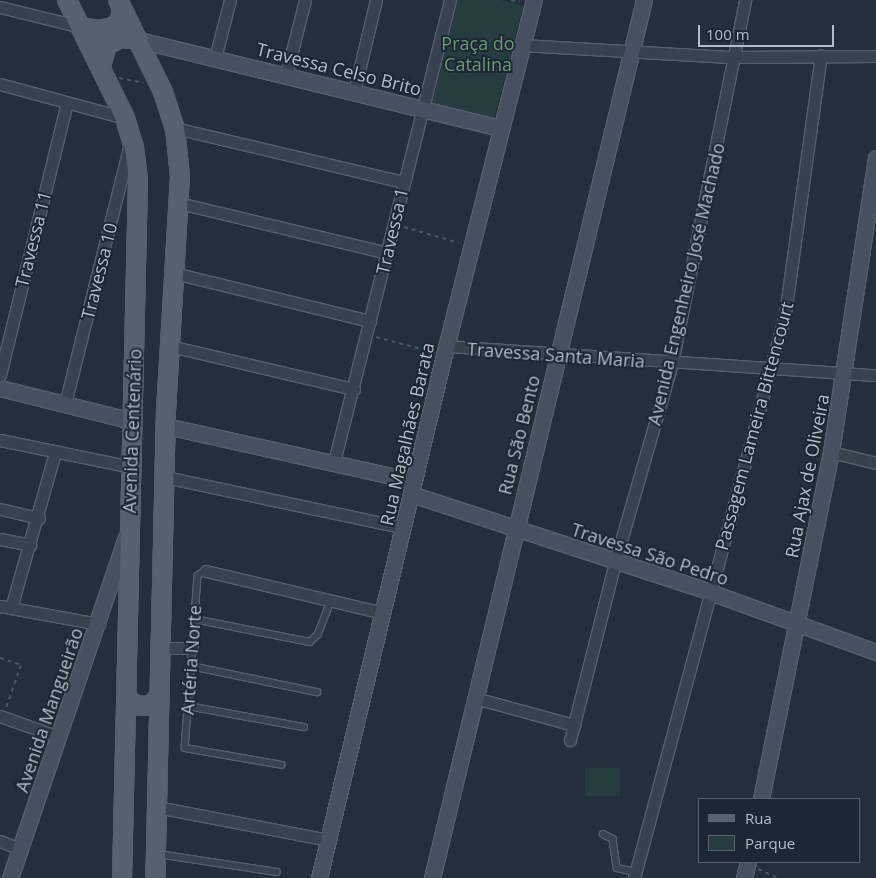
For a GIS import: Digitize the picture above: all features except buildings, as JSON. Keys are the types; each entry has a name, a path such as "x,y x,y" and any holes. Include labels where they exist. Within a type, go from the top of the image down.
{"main road":[{"name":"Avenida Centenário","path":"67,0 104,73 132,137 138,198 132,421 128,698 122,878"},
{"name":"Avenida Centenário","path":"120,4 161,87 175,128 179,154 179,203 166,426 155,878"},
{"path":"82,27 98,30 113,27 120,20 120,4"},
{"path":"104,73 107,45 121,38 139,40"},
{"path":"128,698 135,705 143,706 151,704 159,696"},
{"path":"127,722 144,713 151,714 158,725"}],"street":[{"path":"215,58 230,0"},
{"path":"286,76 305,0"},
{"path":"354,92 376,0"},
{"name":"Travessa 1","path":"334,462 354,389 403,182 450,0"},
{"name":"Rua Magalhães Barata","path":"319,878 384,613 445,350 534,0"},
{"name":"Rua São Bento","path":"432,878 644,0"},
{"name":"Avenida Engenheiro José Machado","path":"570,740 615,562 672,364 745,0"},
{"path":"0,7 82,27"},
{"name":"Travessa Celso Brito","path":"139,40 500,128"},
{"path":"522,45 733,57 876,56"},
{"path":"150,64 170,47"},
{"name":"Passagem Lameira Bittencourt","path":"635,875 785,314 821,55"},
{"path":"0,84 125,118"},
{"name":"Travessa 11","path":"0,375 67,103"},
{"path":"175,128 403,182"},
{"name":"Travessa 10","path":"65,404 132,137"},
{"name":"Rua Ajax de Oliveira","path":"761,798 831,452 845,372 876,158"},
{"path":"179,203 387,253"},
{"path":"174,273 370,321"},
{"path":"170,346 354,389"},
{"name":"Travessa Santa Maria","path":"445,350 876,375"},
{"path":"0,388 132,421"},
{"name":"Travessa São Pedro","path":"166,426 334,462 412,488 516,531 710,592 876,652"},
{"path":"0,440 132,467"},
{"path":"55,452 39,518 6,607 99,624"},
{"path":"831,452 876,463"},
{"path":"165,477 404,528"},
{"path":"0,509 39,518"},
{"name":"Avenida Mangueirão","path":"10,878 99,624 130,526"},
{"path":"0,539 30,545"},
{"path":"206,570 384,613"},
{"path":"111,582 122,581 129,592"},
{"path":"160,648 192,648"},
{"path":"475,698 574,725"},
{"path":"1,717 60,737"},
{"path":"157,807 328,840"},
{"path":"0,841 20,849"}],"lane":[{"name":"Artéria Norte","path":"206,570 198,576 184,746 192,751 282,765"},
{"path":"194,619 310,642 318,634 331,600"},
{"path":"191,666 316,692"},
{"path":"188,706 304,727"},
{"path":"603,834 613,839 617,868 635,875"},
{"path":"156,854 277,872"}],"path":[{"path":"104,73 161,87"},
{"path":"394,225 471,246"},
{"path":"367,335 445,350"},
{"path":"0,658 21,665 1,717"},
{"path":"747,868 778,878"}],"green space":[{"name":"Praça do Catalina","path":"458,0 500,0 523,6 494,119 432,104"},
{"path":"585,768 620,768 620,796 585,796"}]}
